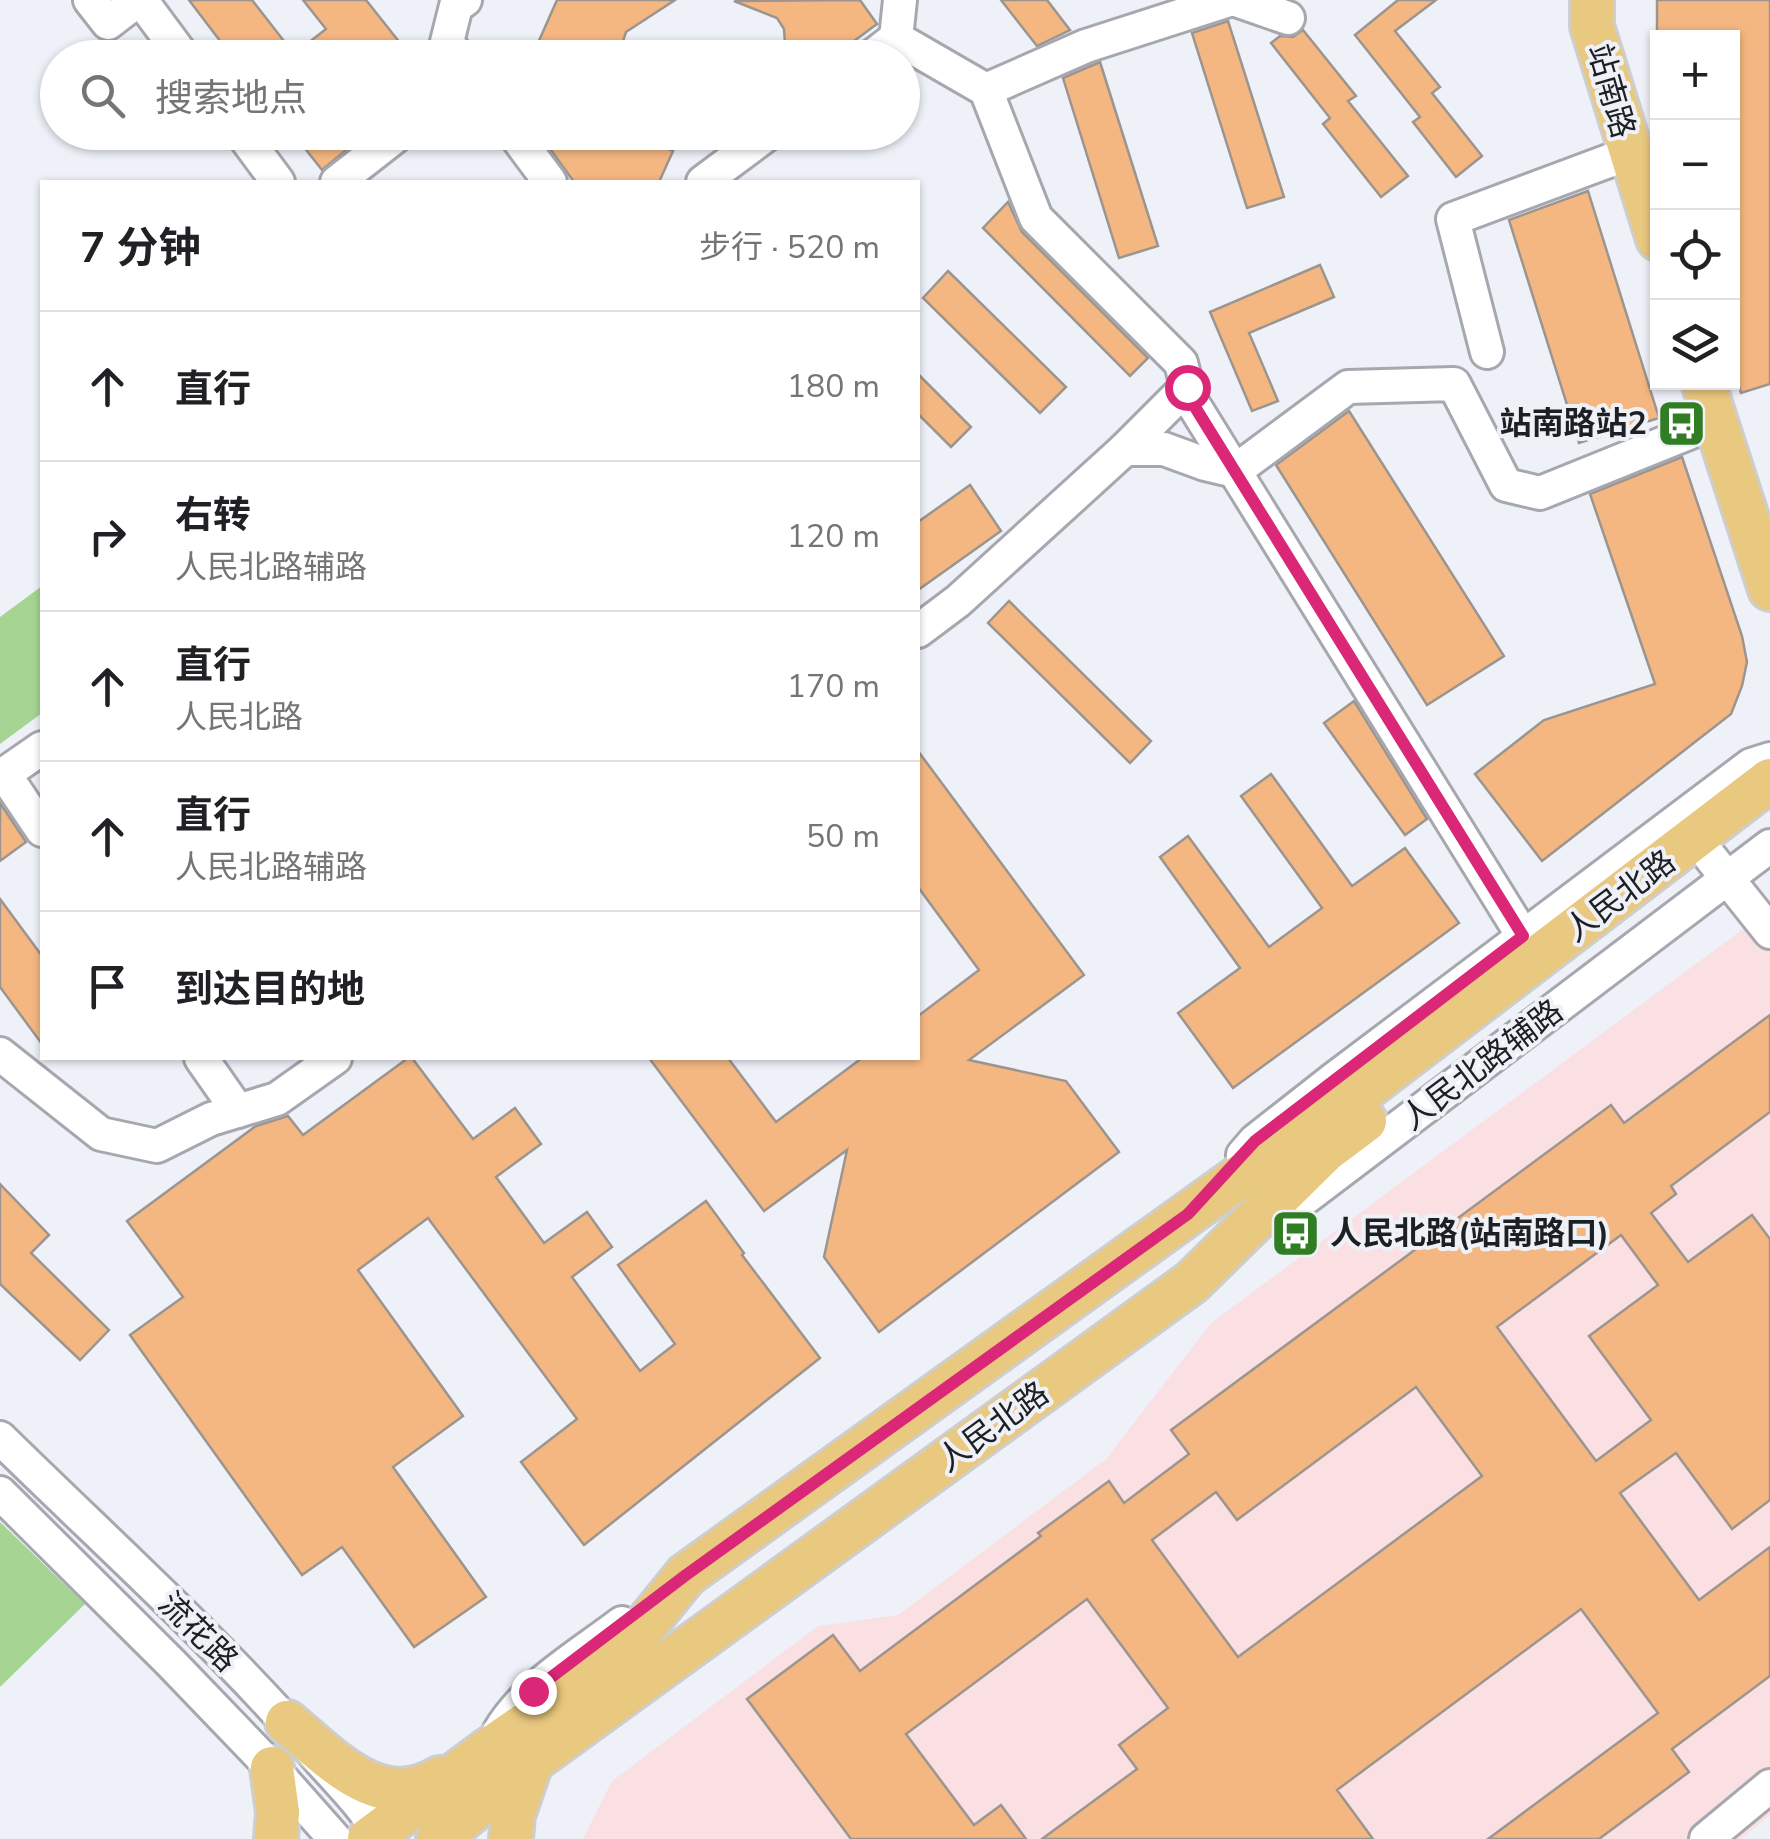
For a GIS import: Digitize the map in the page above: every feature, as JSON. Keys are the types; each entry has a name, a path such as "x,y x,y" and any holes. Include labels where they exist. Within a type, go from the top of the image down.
{"main road":[{"name":"站南路","path":"1592,0 1592,26 1650,214"},
{"path":"1709,402 1770,589"},
{"name":"人民北路","path":"376,1836 559,1701 635,1638 686,1575 1373,1083 1561,923 1770,780"},
{"name":"人民北路","path":"438,1839 531,1762 1192,1282 1325,1151 1508,1015 1719,869 1770,814"},
{"path":"287,1722 344,1769 369,1784 392,1791 429,1784 488,1750"},
{"path":"511,1839 513,1815 531,1762"},
{"path":"272,1768 278,1812 276,1839"}],"street":[{"path":"90,0 108,23 140,0 170,40"},
{"path":"448,40 456,6 465,0"},
{"path":"886,40 900,0"},
{"path":"920,63 986,90 1086,46 1232,0 1288,18"},
{"path":"986,90 1036,218 1181,363 1190,399 1523,936"},
{"path":"254,150 276,180"},
{"path":"340,180 378,150"},
{"path":"527,150 549,180"},
{"path":"706,180 746,150"},
{"path":"1486,352 1453,219 1630,153"},
{"path":"1235,471 1348,387 1454,384 1506,485 1540,493 1709,402"},
{"path":"920,630 958,602 1187,387"},
{"path":"1125,449 1164,449 1235,471"},
{"path":"40,749 2,776 40,827"},
{"path":"1188,1214 1255,1141 1523,936 1561,923 1751,765 1770,759"},
{"path":"1770,846 1719,869 1770,932"},
{"path":"0,1054 100,1134 157,1146 212,1119 277,1098 332,1060"},
{"path":"201,1060 238,1111"},
{"name":"流花路","path":"0,1438 287,1722 376,1836"},
{"name":"流花路","path":"0,1494 94,1584 335,1839"},
{"path":"1706,1839 1770,1786"}],"shaded area":[{"path":"1770,909 1770,1815 1741,1839 583,1839 612,1781 818,1626 898,1615 1106,1459 1211,1323"}],"green space":[{"path":"40,587 40,714 0,744 0,617"},
{"path":"0,1522 85,1604 0,1687"}],"building":[{"path":"189,0 252,0 283,40 219,40"},
{"path":"303,0 366,0 398,40 312,40 326,29"},
{"path":"557,0 675,0 626,32 623,40 539,40"},
{"path":"860,0 877,24 855,40 785,40 777,18 734,1"},
{"path":"1001,0 1047,0 1070,30 1037,46"},
{"path":"1398,0 1436,0 1395,31 1440,87 1432,93 1482,156 1456,177 1413,122 1420,117 1355,35"},
{"path":"1657,0 1770,0 1770,384 1741,393 1740,30 1657,30"},
{"path":"1228,21 1284,197 1247,208 1192,33"},
{"path":"1303,30 1356,96 1348,101 1408,176 1381,197 1323,124 1330,118 1271,43 1280,36 1293,37"},
{"path":"1100,62 1158,246 1119,258 1063,78"},
{"path":"306,150 346,150 322,170"},
{"path":"551,150 673,151 660,180 573,180"},
{"path":"1588,191 1659,418 1579,443 1509,220"},
{"path":"1008,202 1022,232 1148,358 1130,376 983,228"},
{"path":"1320,265 1334,297 1249,333 1278,401 1252,411 1210,312"},
{"path":"948,271 1066,387 1040,413 923,298"},
{"path":"920,376 971,427 951,447 920,416"},
{"path":"1349,411 1504,656 1427,705 1276,465"},
{"path":"1682,457 1742,636 1747,662 1742,686 1731,714 1542,861 1475,774 1544,720 1655,684 1590,494"},
{"path":"970,485 1001,531 920,589 920,521"},
{"path":"1009,601 1151,741 1130,763 988,623"},
{"path":"1354,701 1427,819 1405,835 1324,723"},
{"path":"920,754 1084,975 969,1060 1066,1081 1119,1152 879,1332 824,1257 847,1150 764,1211 651,1060 730,1060 776,1122 859,1060 920,1060 920,1014 979,970 920,890"},
{"path":"1271,774 1352,886 1405,848 1459,923 1233,1088 1178,1013 1240,968 1160,857 1188,836 1269,947 1322,908 1241,796"},
{"path":"0,803 26,842 0,861"},
{"path":"0,899 40,953 40,1041 0,987"},
{"path":"1770,1015 1770,1112 1671,1186 1676,1194 1651,1213 1688,1262 1752,1215 1770,1239 1770,1500 1732,1529 1676,1453 1620,1493 1699,1600 1770,1547 1770,1676 1672,1749 1689,1772 1599,1839 1488,1839 1658,1713 1581,1609 1337,1790 1373,1839 1042,1839 1137,1769 1119,1745 1168,1708 1087,1599 906,1734 974,1825 1001,1805 1026,1839 851,1839 747,1699 833,1635 860,1671 1109,1481 1124,1503 1189,1454 1171,1430 1611,1105 1624,1123","holes":["1621,1235 1658,1285 1589,1336 1651,1420 1596,1461 1497,1327","1416,1387 1482,1476 1238,1657 1152,1540 1216,1492 1237,1520"]},
{"path":"405,1060 414,1060 473,1139 515,1108 541,1144 496,1177 544,1243 587,1212 612,1247 572,1277 640,1371 675,1344 618,1265 706,1201 820,1358 584,1545 521,1462 577,1419 428,1218 358,1270 463,1416 393,1467 486,1597 414,1647 342,1547 302,1575 130,1335 183,1297 127,1221 256,1126 288,1116 303,1135"},
{"path":"0,1184 49,1235 31,1253 109,1330 80,1360 0,1284"}],"place":[{"name":"站南路站2","path":"1682,423"},
{"name":"人民北路(站南路口)","path":"1295,1233"}],"route":[{"path":"533,1691 686,1575 1188,1214 1255,1141 1523,936 1190,399 1187,387"}]}
